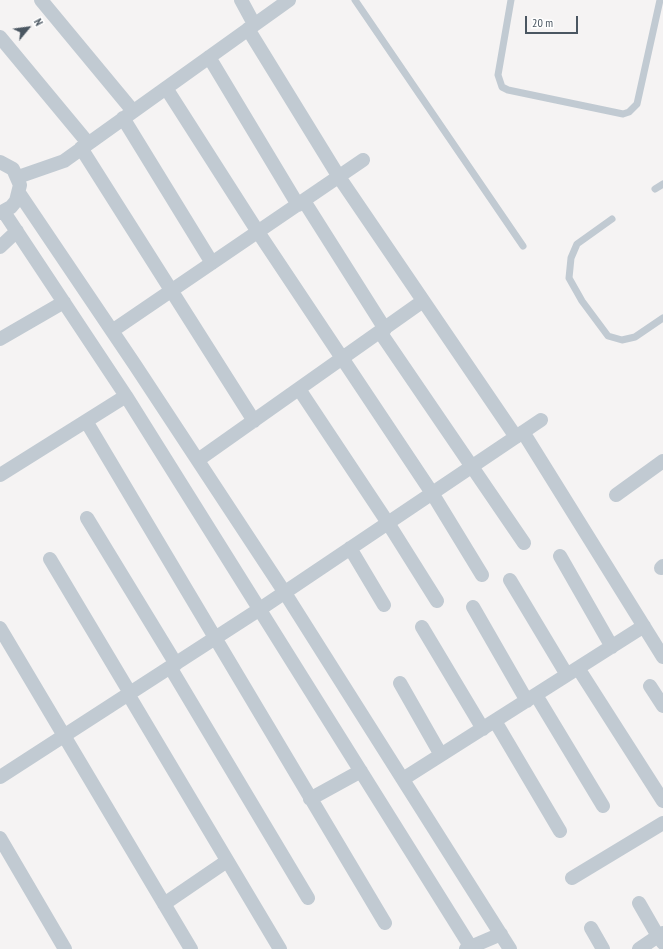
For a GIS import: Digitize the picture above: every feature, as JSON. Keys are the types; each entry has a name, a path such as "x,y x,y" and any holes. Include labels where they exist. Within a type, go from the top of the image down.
{"street":[{"path":"40,0 128,115 212,263"},
{"path":"241,0 251,27 339,177 423,301 519,435 644,626 663,658"},
{"path":"18,177 64,161 289,0"},
{"path":"0,37 85,146 171,291 254,420"},
{"path":"209,57 383,331 472,467 524,543"},
{"path":"166,88 258,232 432,493 482,575"},
{"path":"112,331 364,160"},
{"path":"0,162 13,169 18,177 19,193 15,203 2,212 17,231 126,396 470,948 501,934"},
{"path":"19,193 198,460 403,779 510,949"},
{"path":"0,247 17,231"},
{"path":"198,460 383,331 423,301"},
{"path":"2,332 64,302"},
{"path":"299,389 388,523 437,601"},
{"path":"0,475 126,396"},
{"path":"0,777 260,609 541,420"},
{"path":"86,421 214,639 385,923"},
{"path":"616,495 663,461"},
{"path":"87,518 308,898"},
{"path":"350,548 384,605"},
{"path":"560,556 612,647"},
{"path":"50,559 280,949"},
{"path":"510,580 663,801"},
{"path":"473,607 531,698 603,806"},
{"path":"403,779 644,626"},
{"path":"422,627 483,728"},
{"path":"0,628 191,949"},
{"path":"400,683 441,755"},
{"path":"650,686 663,706"},
{"path":"495,721 560,831"},
{"path":"310,799 361,771"},
{"path":"572,878 663,823"},
{"path":"0,838 65,949"},
{"path":"164,904 227,861"},
{"path":"639,903 661,937 639,949"},
{"path":"591,928 603,949"}],"lane":[{"path":"355,0 523,246"},
{"path":"511,0 498,76 502,86 508,90 623,114 629,112 637,104 660,0"},
{"path":"655,189 663,184"},
{"path":"612,219 577,244 571,258 569,278 582,302 608,336 622,340 635,337 663,318"}]}
